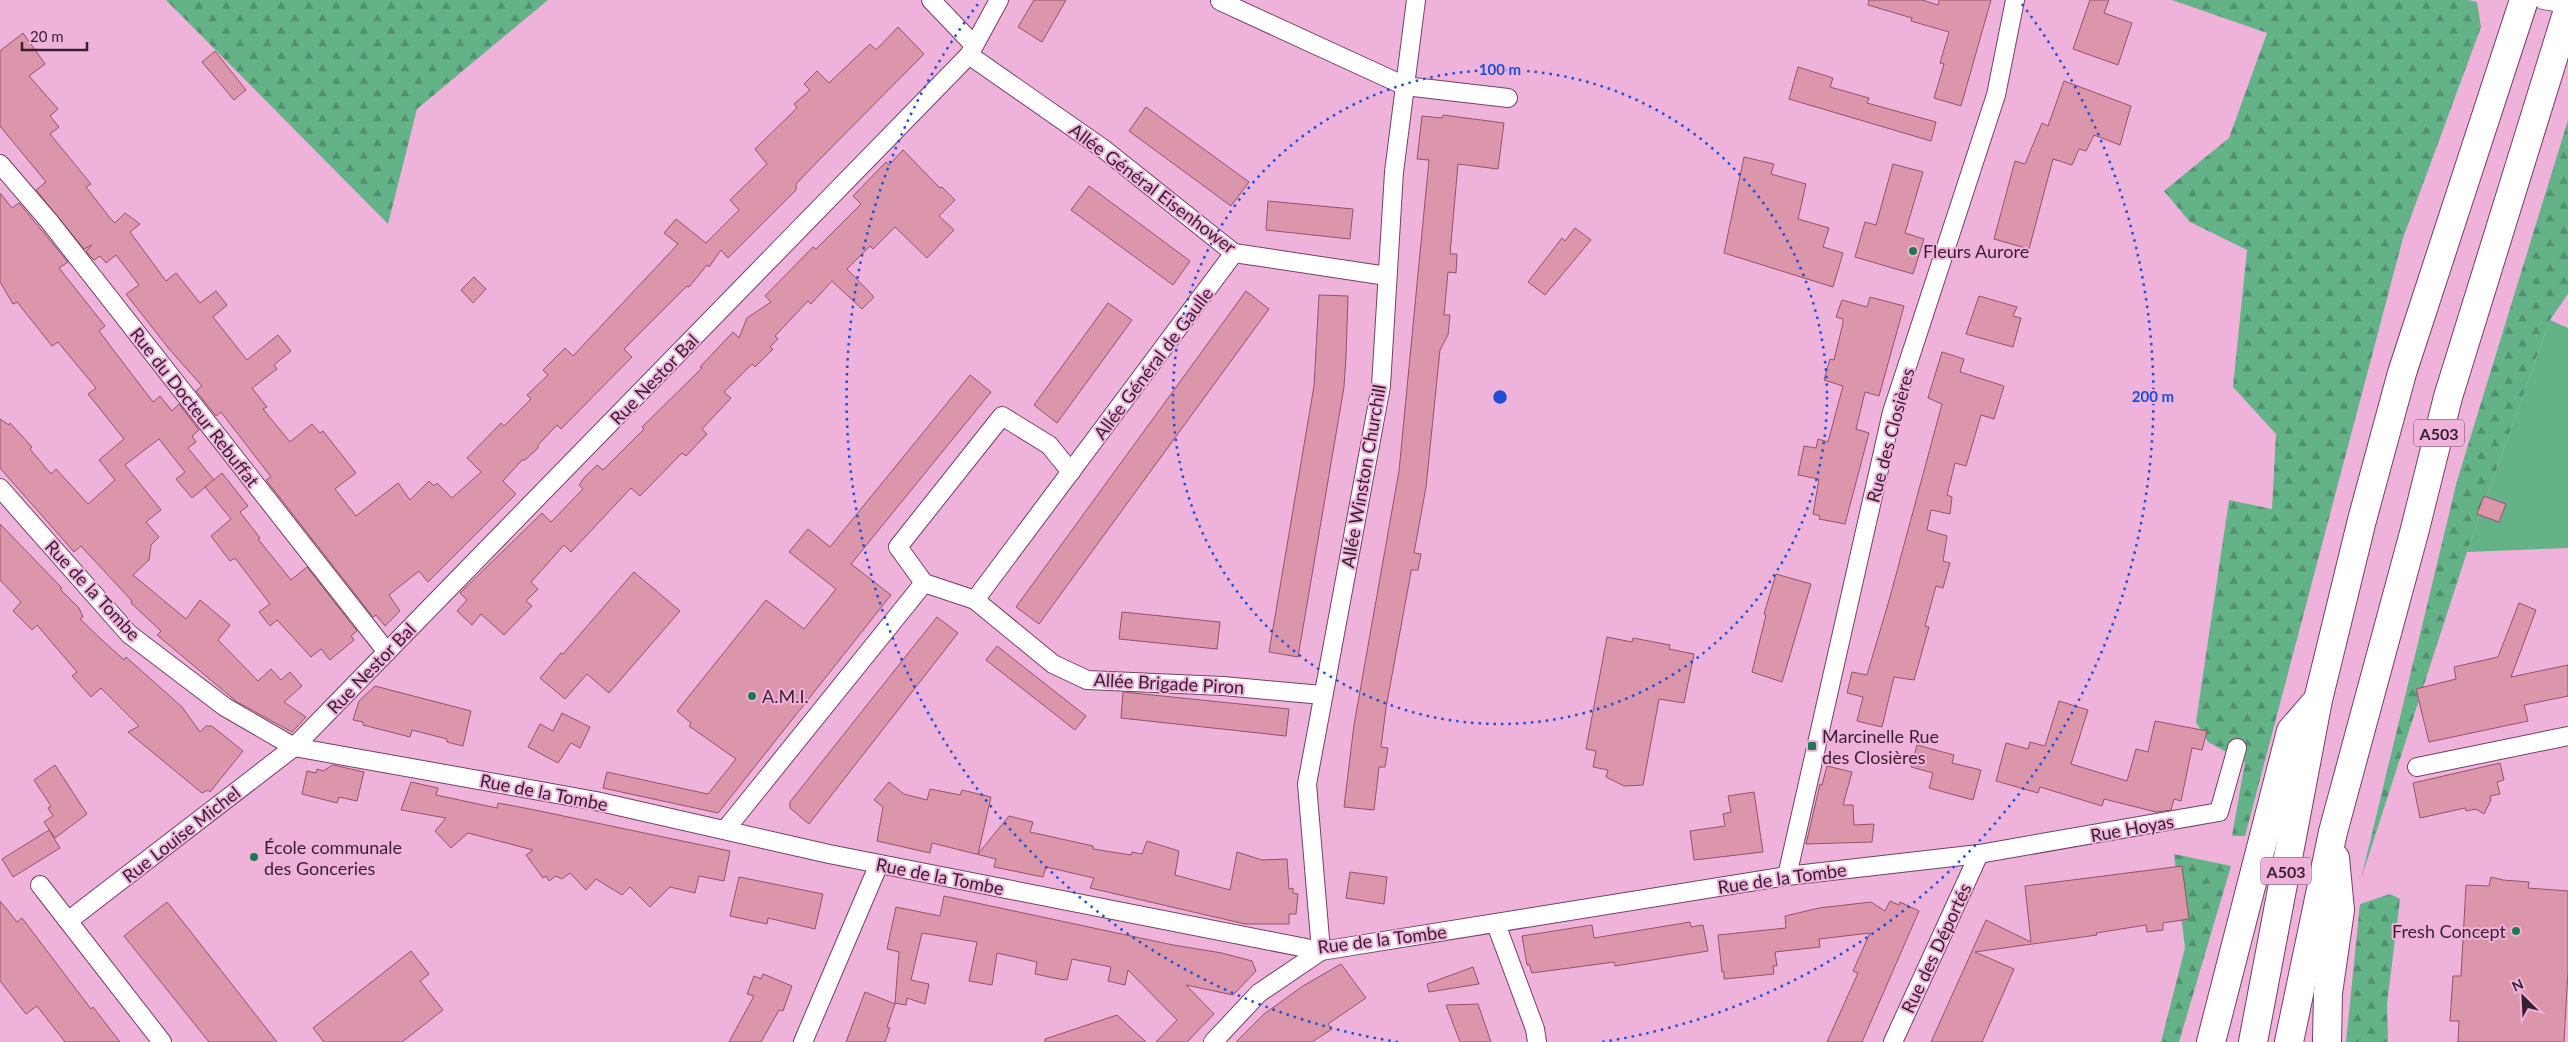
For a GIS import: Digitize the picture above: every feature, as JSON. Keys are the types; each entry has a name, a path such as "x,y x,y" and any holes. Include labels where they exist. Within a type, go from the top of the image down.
{"highway":[{"name":"A503","path":"2253,1042 2318,700 2362,520 2402,373 2524,0"},
{"name":"A503","path":"2289,1042 2333,832 2414,533 2448,398 2568,10"},
{"path":"2211,1042 2262,851 2291,731 2318,700"},
{"path":"2327,1042 2328,994 2340,910 2333,832"}],"street":[{"name":"Allée Général Eisenhower","path":"930,0 972,50 1105,150 1234,254 1387,276"},
{"name":"Rue Nestor Bal","path":"294,747 972,50 999,0"},
{"name":"Allée Winston Churchill","path":"1321,951 1307,784 1322,695 1381,386 1394,172 1416,0"},
{"name":"Rue des Closières","path":"1787,876 1892,412 1996,95 2016,0"},
{"path":"2543,0 2568,4"},
{"path":"1220,1 1405,86 1508,98"},
{"name":"Rue du Docteur Rebuffat","path":"0,164 49,221 387,652"},
{"name":"Allée Général de Gaulle","path":"975,600 1234,254"},
{"path":"725,830 924,583 898,547 1002,416 1050,445 1071,472"},
{"name":"Rue de la Tombe","path":"0,488 129,634 225,707 294,747 596,801 879,864 1321,951 1787,876 1979,854"},
{"name":"Allée Brigade Piron","path":"924,583 975,600 1052,664 1088,680 1223,686 1322,695"},
{"path":"2417,767 2568,736"},
{"name":"Rue Louise Michel","path":"68,921 294,747"},
{"name":"Rue Hoyas","path":"1979,854 2219,812 2237,748"},
{"name":"Rue des Déportés","path":"1893,1042 1979,854"},
{"path":"803,1042 879,864"},
{"path":"40,885 162,1042"},
{"path":"1496,924 1535,1029 1537,1042"},
{"path":"1213,1042 1259,993 1321,951"}],"green space":[{"path":"166,0 548,0 417,109 388,224"},
{"path":"2172,0 2468,0 2477,2 2481,27 2403,238 2245,836 2232,836 2245,762 2208,742 2196,722 2229,500 2272,509 2276,434 2233,387 2247,250 2190,222 2164,191 2229,138 2267,33"},
{"path":"2568,120 2568,294 2550,320 2467,552 2361,879 2457,481"},
{"path":"2550,320 2568,328 2568,548 2467,552"},
{"path":"2174,854 2231,866 2179,1042 2161,1042 2185,948"},
{"path":"2390,894 2400,899 2387,1004 2388,1042 2346,1042 2360,904"}],"building":[{"path":"1034,0 1066,0 1042,42 1018,27"},
{"path":"1869,0 1922,0 1938,5 1939,0 1991,0 1961,106 1934,98 1944,64 1940,63 1949,32 1911,21 1912,18 1868,5"},
{"path":"2090,0 2109,0 2104,13 2132,23 2118,65 2073,49"},
{"path":"898,27 924,54 818,161 796,184 796,190 728,258 721,250 709,267 707,265 689,287 687,286 624,349 632,357 561,429 557,425 538,445 538,448 525,460 522,460 503,481 516,494 428,582 419,571 389,595 400,611 385,626 376,615 373,617 266,480 271,477 221,412 216,416 196,391 202,386 170,350 126,294 139,285 116,255 106,263 100,256 94,260 89,255 86,251 92,245 84,249 36,190 46,182 0,126 0,51 23,33 45,64 29,76 58,109 50,116 59,127 50,134 91,184 86,187 110,218 115,223 125,213 140,224 130,232 166,281 176,273 200,303 216,291 227,305 213,317 247,360 278,335 291,351 274,365 277,369 252,388 267,407 263,409 290,442 312,424 320,433 323,431 356,473 335,489 356,516 398,483 410,500 429,481 434,486 437,483 452,498 481,472 467,458 501,423 504,426 531,399 527,395 548,375 543,370 565,348 573,356 678,244 664,233 676,219 706,243 739,210 730,200 767,164 755,149 797,108 794,104 810,90 804,84 817,71 829,83 870,44 876,50"},
{"path":"215,51 246,90 234,100 202,62"},
{"path":"1798,67 1833,78 1830,87 1869,98 1867,103 1936,122 1931,141 1789,99"},
{"path":"2064,81 2131,106 2120,145 2094,135 2086,151 2079,149 2072,165 2053,159 2029,249 1994,239 2015,161 2025,164 2042,123 2048,126"},
{"path":"1146,107 1249,182 1231,206 1129,131"},
{"path":"1443,115 1504,123 1498,169 1458,164 1450,254 1457,254 1456,273 1448,272 1444,315 1450,315 1448,335 1440,350 1426,487 1414,553 1421,554 1418,570 1411,570 1386,708 1381,747 1388,748 1385,767 1379,767 1374,810 1344,807 1354,725 1399,471 1429,160 1417,159 1422,116 1442,118"},
{"path":"903,150 940,188 942,187 955,200 939,216 954,230 927,258 895,227 873,249 870,246 847,269 874,297 862,309 832,281 811,304 808,301 775,336 778,339 770,347 773,349 755,367 752,364 724,392 731,398 702,429 707,434 686,456 682,453 640,496 631,488 571,552 564,545 531,582 538,589 526,601 532,606 504,635 481,614 472,625 457,611 467,600 460,593 542,513 551,522 583,489 579,485 597,465 603,470 644,429 642,427 702,368 700,367 733,332 739,338 747,318 771,302 765,296 813,247 816,249 861,204 853,196 886,162 889,165"},
{"path":"1744,157 1774,164 1771,174 1806,184 1798,219 1829,228 1823,247 1843,253 1833,287 1724,253"},
{"path":"1893,164 1923,172 1905,233 1924,239 1913,274 1855,257 1865,222 1876,225"},
{"path":"1089,186 1190,261 1173,285 1071,210"},
{"path":"0,193 12,208 19,203 68,262 59,268 105,326 99,331 153,402 160,396 172,411 179,404 199,430 192,436 196,442 188,448 214,480 192,498 176,479 185,472 159,439 125,465 161,510 146,522 159,537 151,545 149,560 133,575 186,619 200,600 230,625 218,640 258,681 271,669 281,680 290,672 302,686 284,702 306,717 292,732 237,702 157,635 161,631 131,603 132,601 81,546 74,552 0,468 0,419 9,425 10,423 32,447 30,449 51,474 56,469 88,504 115,480 99,460 124,439 88,394 96,388 58,342 52,346 17,302 13,304 0,282"},
{"path":"1268,201 1353,209 1350,239 1266,230"},
{"path":"1575,228 1591,240 1545,295 1528,282 1562,238 1565,241"},
{"path":"474,277 486,289 473,303 461,290"},
{"path":"1246,291 1269,309 1039,624 1016,607"},
{"path":"1319,295 1348,296 1346,356 1344,387 1298,657 1269,652 1314,386"},
{"path":"1979,296 2017,307 2013,316 2021,318 2013,347 1966,334"},
{"path":"1870,297 1904,306 1879,396 1865,392 1856,429 1869,433 1845,524 1819,519 1820,516 1813,514 1819,479 1798,475 1804,446 1816,448 1818,439 1828,442 1843,386 1824,380 1830,359 1834,360 1843,323 1843,319 1836,317 1842,300 1867,307"},
{"path":"1108,303 1132,320 1057,423 1034,405"},
{"path":"1942,352 1964,359 1960,372 2004,386 1994,419 1981,415 1966,466 1955,463 1947,495 1952,497 1950,514 1931,510 1927,530 1947,536 1943,561 1950,563 1943,588 1936,586 1925,626 1929,627 1914,680 1894,677 1882,727 1857,721 1863,697 1847,693 1852,672 1867,675 1890,597 1942,404 1928,398"},
{"name":"A.M.I.","path":"970,375 991,392 851,564 891,595 718,813 603,788 607,772 708,794 736,759 689,726 691,723 677,711 766,600 804,629 836,589 789,552 808,529 830,547"},
{"path":"222,473 248,506 240,512 260,538 258,539 291,580 307,567 357,631 351,636 354,640 330,660 321,649 311,657 277,620 270,626 259,612 270,604 235,558 230,561 211,536 231,519 205,487"},
{"path":"2484,496 2506,504 2499,522 2477,514"},
{"path":"0,524 79,608 83,617 80,619 124,660 126,657 182,707 200,732 206,726 212,726 243,751 210,792 208,790 202,793 128,732 139,726 101,688 91,697 72,676 77,672 37,625 32,630 13,611 21,602 0,580"},
{"path":"634,572 680,611 609,693 587,674 565,699 540,678"},
{"path":"1776,574 1811,584 1782,682 1752,672 1766,615 1764,614"},
{"path":"2519,603 2536,610 2511,677 2568,665 2568,696 2524,705 2528,721 2429,742 2416,689 2456,679 2454,667 2498,657"},
{"path":"1122,612 1220,622 1217,649 1119,639"},
{"path":"937,617 958,633 809,824 790,808 790,802"},
{"path":"1607,637 1632,642 1633,638 1670,645 1669,649 1694,654 1684,703 1659,699 1643,785 1624,786 1606,777 1608,770 1593,767 1596,751 1586,749"},
{"path":"997,646 1086,716 1075,730 986,660"},
{"path":"375,686 471,711 463,746 447,742 447,739 412,730 410,737 363,725 363,722 353,720 359,701"},
{"path":"1123,692 1289,709 1286,736 1121,718"},
{"path":"2059,701 2088,710 2071,764 2127,781 2136,749 2148,752 2155,721 2207,731 2202,750 2192,748 2181,801 2174,799 2171,810 2156,812 2104,799 2102,806 2040,787 2038,793 1996,781 2006,743 2028,749 2030,742 2045,746"},
{"path":"562,713 590,727 580,748 571,743 558,763 528,747 540,724 553,731"},
{"path":"1917,745 1954,755 1952,763 1981,770 1973,800 1929,788 1933,773 1911,767"},
{"path":"2500,763 2504,780 2497,782 2500,794 2490,796 2491,800 2484,814 2476,809 2466,811 2465,808 2420,818 2413,783"},
{"path":"55,765 87,814 55,838 44,822 53,816 48,808 51,806 34,780"},
{"path":"333,765 364,772 357,801 339,797 337,803 302,794 307,771 316,773 317,769 323,771"},
{"path":"1827,766 1852,772 1843,805 1853,805 1854,825 1874,824 1872,842 1806,844 1820,784 1822,785"},
{"path":"411,782 438,788 436,795 497,808 498,803 535,810 730,851 724,881 699,876 695,893 670,887 650,907 630,887 622,895 596,879 586,890 570,873 562,879 556,876 549,881 546,876 543,878 526,855 533,850 468,833 451,848 435,831 446,818 401,810"},
{"path":"889,782 904,794 927,800 930,789 960,795 962,790 991,797 978,854 1009,816 1033,822 1030,832 1093,846 1093,849 1131,855 1132,852 1142,854 1147,841 1179,851 1175,875 1230,890 1237,852 1262,860 1287,859 1289,889 1293,888 1293,893 1298,894 1296,914 1289,914 1289,924 1245,924 1090,888 1094,878 1046,867 1043,877 994,867 996,859 932,843 930,853 877,841 883,807 874,800"},
{"path":"1754,792 1763,852 1694,860 1690,831 1725,826 1723,814 1731,812 1728,796"},
{"path":"49,830 60,848 13,877 2,859"},
{"path":"2182,866 2189,919 2163,923 2163,930 2147,932 2146,925 2096,933 2097,935 1975,952 2014,969 1982,1042 1931,1042 1986,920 2031,942 2025,886"},
{"path":"1350,872 1387,877 1384,904 1346,898"},
{"path":"739,877 823,894 815,929 768,918 767,924 730,916"},
{"name":"Fresh Concept","path":"2491,877 2529,882 2528,888 2568,891 2568,971 2564,1042 2458,1042 2459,1021 2450,1021 2453,976 2461,976 2466,885 2489,886"},
{"path":"944,896 1173,945 1222,953 1252,961 1256,971 1233,995 1186,985 1214,1014 1187,1042 1156,1042 1177,1020 1128,970 1125,985 1108,981 1111,967 1072,959 1067,980 1059,979 1035,974 1037,962 997,953 992,985 969,981 977,942 922,933 911,980 929,984 925,1004 907,998 906,1005 895,1003 899,952 887,949 896,907 940,916"},
{"path":"0,901 17,922 22,918 91,1009 93,1007 120,1042 65,1042 37,1006 26,1014 0,981"},
{"path":"1890,901 1899,905 1900,902 1919,911 1862,1042 1827,1042 1858,973 1853,971 1870,933 1819,939 1820,947 1775,952 1777,966 1773,966 1774,974 1724,979 1718,935 1786,928 1785,916 1819,908 1871,902 1885,911"},
{"path":"167,902 277,1042 209,1042 124,936"},
{"path":"1690,922 1691,927 1703,925 1708,951 1615,966 1614,962 1532,973 1529,964 1527,965 1522,936 1592,925 1594,938"},
{"path":"411,951 429,974 420,981 443,1010 402,1042 324,1042 313,1028"},
{"path":"1341,964 1366,998 1328,1024 1332,1029 1312,1042 1236,1042 1264,1014 1303,986"},
{"path":"1473,967 1479,984 1429,992 1427,984"},
{"path":"763,974 792,986 783,1011 779,1010 761,1042 729,1042 754,996 747,994 754,976 761,979"},
{"path":"865,992 895,1004 887,1027 890,1028 885,1042 846,1042"},
{"path":"1478,1004 1491,1042 1460,1042 1446,1005"},
{"path":"1117,1015 1146,1042 1045,1042 1045,1039"}],"place":[{"name":"Fleurs Aurore","path":"1913,251"},
{"name":"A.M.I.","path":"752,696"},
{"name":"Marcinelle Rue des Closières","path":"1812,746"},
{"name":"École communale des Gonceries","path":"254,857"},
{"name":"Fresh Concept","path":"2516,931"}]}
